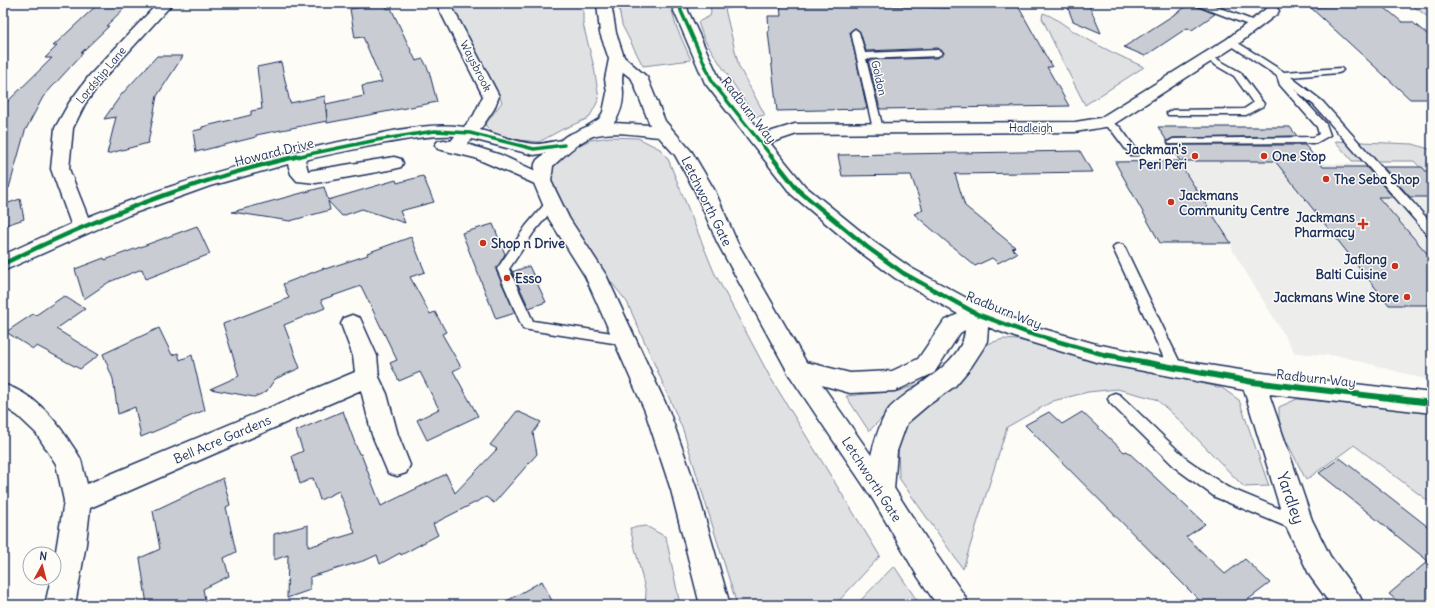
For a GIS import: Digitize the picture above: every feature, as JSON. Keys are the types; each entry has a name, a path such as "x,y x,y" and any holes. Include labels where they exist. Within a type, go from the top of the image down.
{"street":[{"name":"Lordship Lane","path":"82,227 60,169 64,128 77,103 95,79 166,3"},
{"name":"Waysbrook","path":"443,3 491,96 489,104 469,133 455,146"},
{"path":"604,3 608,33 617,59 613,79 616,93 612,112 606,122 564,145 544,164 542,181 559,219 595,275 626,340 660,418 684,490 715,605"},
{"name":"Radburn Way","path":"680,3 681,11 713,83 798,190 867,247 903,274 976,314 1096,353 1176,369 1253,382 1432,403"},
{"name":"Hadleigh","path":"759,141 795,129 1075,127 1105,122 1232,42 1272,11"},
{"name":"Letchworth Gate","path":"617,59 639,77 648,97 656,122 684,152 704,190 727,242 798,369 881,490 928,567 954,605"},
{"path":"592,131 628,129 664,132"},
{"name":"Howard Drive","path":"3,264 82,227 183,188 295,157 425,132 469,133 509,144 535,149 564,145"},
{"name":"Howard Drive","path":"400,136 455,146 496,159 542,181"},
{"path":"295,157 300,174 304,177 316,177 394,163"},
{"name":"Radburn Way","path":"798,369 850,383 895,382 926,366 952,327 976,314"},
{"name":"Radburn Way","path":"881,490 884,451 897,417 918,399 947,379 963,360 976,341 976,314"},
{"path":"352,324 365,356 367,377 375,394 385,436 397,465"},
{"name":"Bell Acre Gardens","path":"77,501 367,377"},
{"name":"Yardley","path":"1253,382 1299,524 1320,566 1349,605"},
{"path":"3,394 27,409 45,426 68,461 77,501 72,544 60,605"}],"lane":[{"path":"1199,3 1254,24"},
{"name":"Goldon","path":"855,32 878,129"},
{"path":"1232,42 1282,75 1318,103 1432,232"},
{"path":"861,56 938,53"},
{"path":"1172,113 1246,112 1259,104 1237,74 1208,57"},
{"path":"1282,75 1338,70"},
{"path":"1173,142 1301,141 1316,140 1325,135 1322,126 1283,83 1282,75"},
{"path":"1105,122 1116,129 1134,153"},
{"path":"552,203 530,229 503,269 528,325 626,340"},
{"path":"1119,248 1176,369"},
{"path":"1115,399 1183,465 1221,492 1299,524"}],"shaded area":[{"path":"450,3 583,3 583,24 594,67 599,99 589,118 563,129 539,142 518,140 493,133 485,125 502,102"},
{"path":"618,3 670,3 676,26 691,60 643,66 622,25"},
{"path":"710,3 749,3 725,9 739,67 765,115 755,117 704,39 698,22 710,16"},
{"path":"1409,3 1432,3 1432,20"},
{"path":"1043,13 1095,44 1144,67 1085,105 1042,18"},
{"path":"1158,127 1290,127 1318,163 1422,167 1432,178 1432,381 1340,356 1295,353 1233,251 1231,243"},
{"path":"610,137 638,138 660,149 668,159 714,272 770,377 880,556 835,605 737,605 683,430 627,302 588,253 550,185 553,168 565,152 590,140"},
{"path":"1335,141 1413,144 1432,150 1432,180 1414,161 1352,161"},
{"path":"1003,339 1018,340 1222,388 1239,400 1269,486 1244,487 1175,416 1156,399 1117,389 1088,392 1053,401 1007,427 963,569 899,478 898,446 907,417 961,379 984,345"},
{"path":"919,384 903,397 869,431 846,396 899,391"},
{"path":"1297,399 1432,412 1432,504 1354,445 1306,480 1279,426 1279,407"},
{"path":"646,526 666,537 680,605 645,605 646,593 630,528"},
{"path":"894,566 920,605 856,605"}],"building":[{"path":"99,3 130,3 81,53 83,53 43,97 25,131 9,188 3,187 3,106 52,58 45,58 57,46 53,46"},
{"path":"364,3 387,3 387,9 391,8 416,61 423,59 429,71 437,102 327,123 326,104 364,96 362,86 382,82 363,37 355,38 350,9 364,7"},
{"path":"1066,3 1088,3 1101,33 1073,21"},
{"path":"1194,3 1195,6 1215,14 1192,30 1187,28 1145,56 1124,47"},
{"path":"1338,3 1379,3 1402,22 1412,22 1432,38 1432,99 1410,99 1310,7 1342,6"},
{"path":"815,4 945,8 1018,6 1052,67 1047,67 1069,106 880,109 868,60 938,58 944,52 938,48 866,51 860,32 855,28 850,32 867,109 777,111 768,31 768,16 781,16 780,5"},
{"path":"157,56 183,56 157,96 148,143 107,154 116,117 104,119 121,95"},
{"path":"281,62 290,103 325,96 327,121 256,135 256,137 196,152 193,131 202,129 202,127 251,115 251,111 262,109 257,67"},
{"path":"1158,127 1290,127 1297,136 1173,138 1167,141"},
{"path":"1170,145 1305,145 1323,167 1366,167 1393,197 1378,197 1432,259 1432,305 1389,305 1275,161 1180,161"},
{"path":"1080,151 1092,172 955,174 965,206 1015,247 1012,248 1017,253 998,263 992,258 975,266 914,214 923,210 911,175 842,176 838,155"},
{"name":"Jackmans Community Centre","path":"1178,161 1231,243 1160,243 1115,162"},
{"path":"1383,167 1422,167 1432,178 1432,197 1410,197"},
{"path":"423,176 434,202 400,211 405,223 362,209 342,216 328,201 330,210 290,221 232,212 324,187 328,200 396,180 397,183"},
{"path":"20,199 24,219 3,226 3,205"},
{"path":"493,224 505,254 496,270 515,313 496,319 462,233"},
{"path":"197,226 210,254 146,279 142,269 109,282 84,299 75,269 104,258 105,260"},
{"path":"411,237 425,272 410,277 430,314 435,312 446,332 442,334 461,367 453,371 478,416 427,440 417,420 439,409 420,372 399,381 390,363 397,360 361,286 321,300 325,308 284,325 300,368 275,379 266,392 254,397 210,389 239,376 223,324 289,298 283,284 324,268 325,269 368,255 367,253"},
{"path":"529,266 546,302 529,308 512,272"},
{"path":"64,296 85,309 56,329 99,355 80,369 37,346 33,349 6,332 33,314 36,315"},
{"path":"159,328 172,355 178,353 180,360 192,355 205,410 141,437 135,407 118,414 113,379 103,354"},
{"path":"343,411 381,506 446,474 455,493 497,449 490,445 517,411 541,422 533,433 537,454 494,503 486,497 433,524 438,535 401,555 400,553 380,564 377,555 366,560 310,577 310,590 287,598 288,555 274,560 274,534 308,525 308,547 355,533 339,491 320,500 313,478 300,484 292,456 303,451 296,431"},
{"path":"1049,412 1062,424 1082,412 1124,452 1127,451 1205,524 1186,537 1225,574 1245,559 1270,583 1241,605 1204,605 1025,425"},
{"path":"1340,458 1432,530 1432,605 1402,605 1389,594 1428,561 1319,473"},
{"path":"223,478 230,505 226,507 236,552 224,558 229,576 203,589 206,605 147,605 140,558 160,549 153,511"},
{"path":"542,581 554,605 500,605"}],"cycle path":[{"path":"680,3 681,11 713,83 798,190 867,247 903,273 977,314 1028,333 1096,353 1176,369 1253,382 1432,403"},
{"path":"3,264 82,227 162,196 245,170 329,149 429,131 459,131 478,134 518,146 534,149 564,145"}],"place":[{"name":"Jackman's Peri Peri","path":"1195,156"},
{"name":"One Stop","path":"1264,156"},
{"name":"The Seba Shop","path":"1326,179"},
{"name":"Jackmans Community Centre","path":"1171,202"},
{"name":"Jackmans Pharmacy","path":"1363,224"},
{"name":"Shop n Drive","path":"483,243"},
{"name":"Jaflong Balti Cuisine","path":"1395,266"},
{"name":"Esso","path":"507,278"},
{"name":"Jackmans Wine Store","path":"1407,297"}]}
